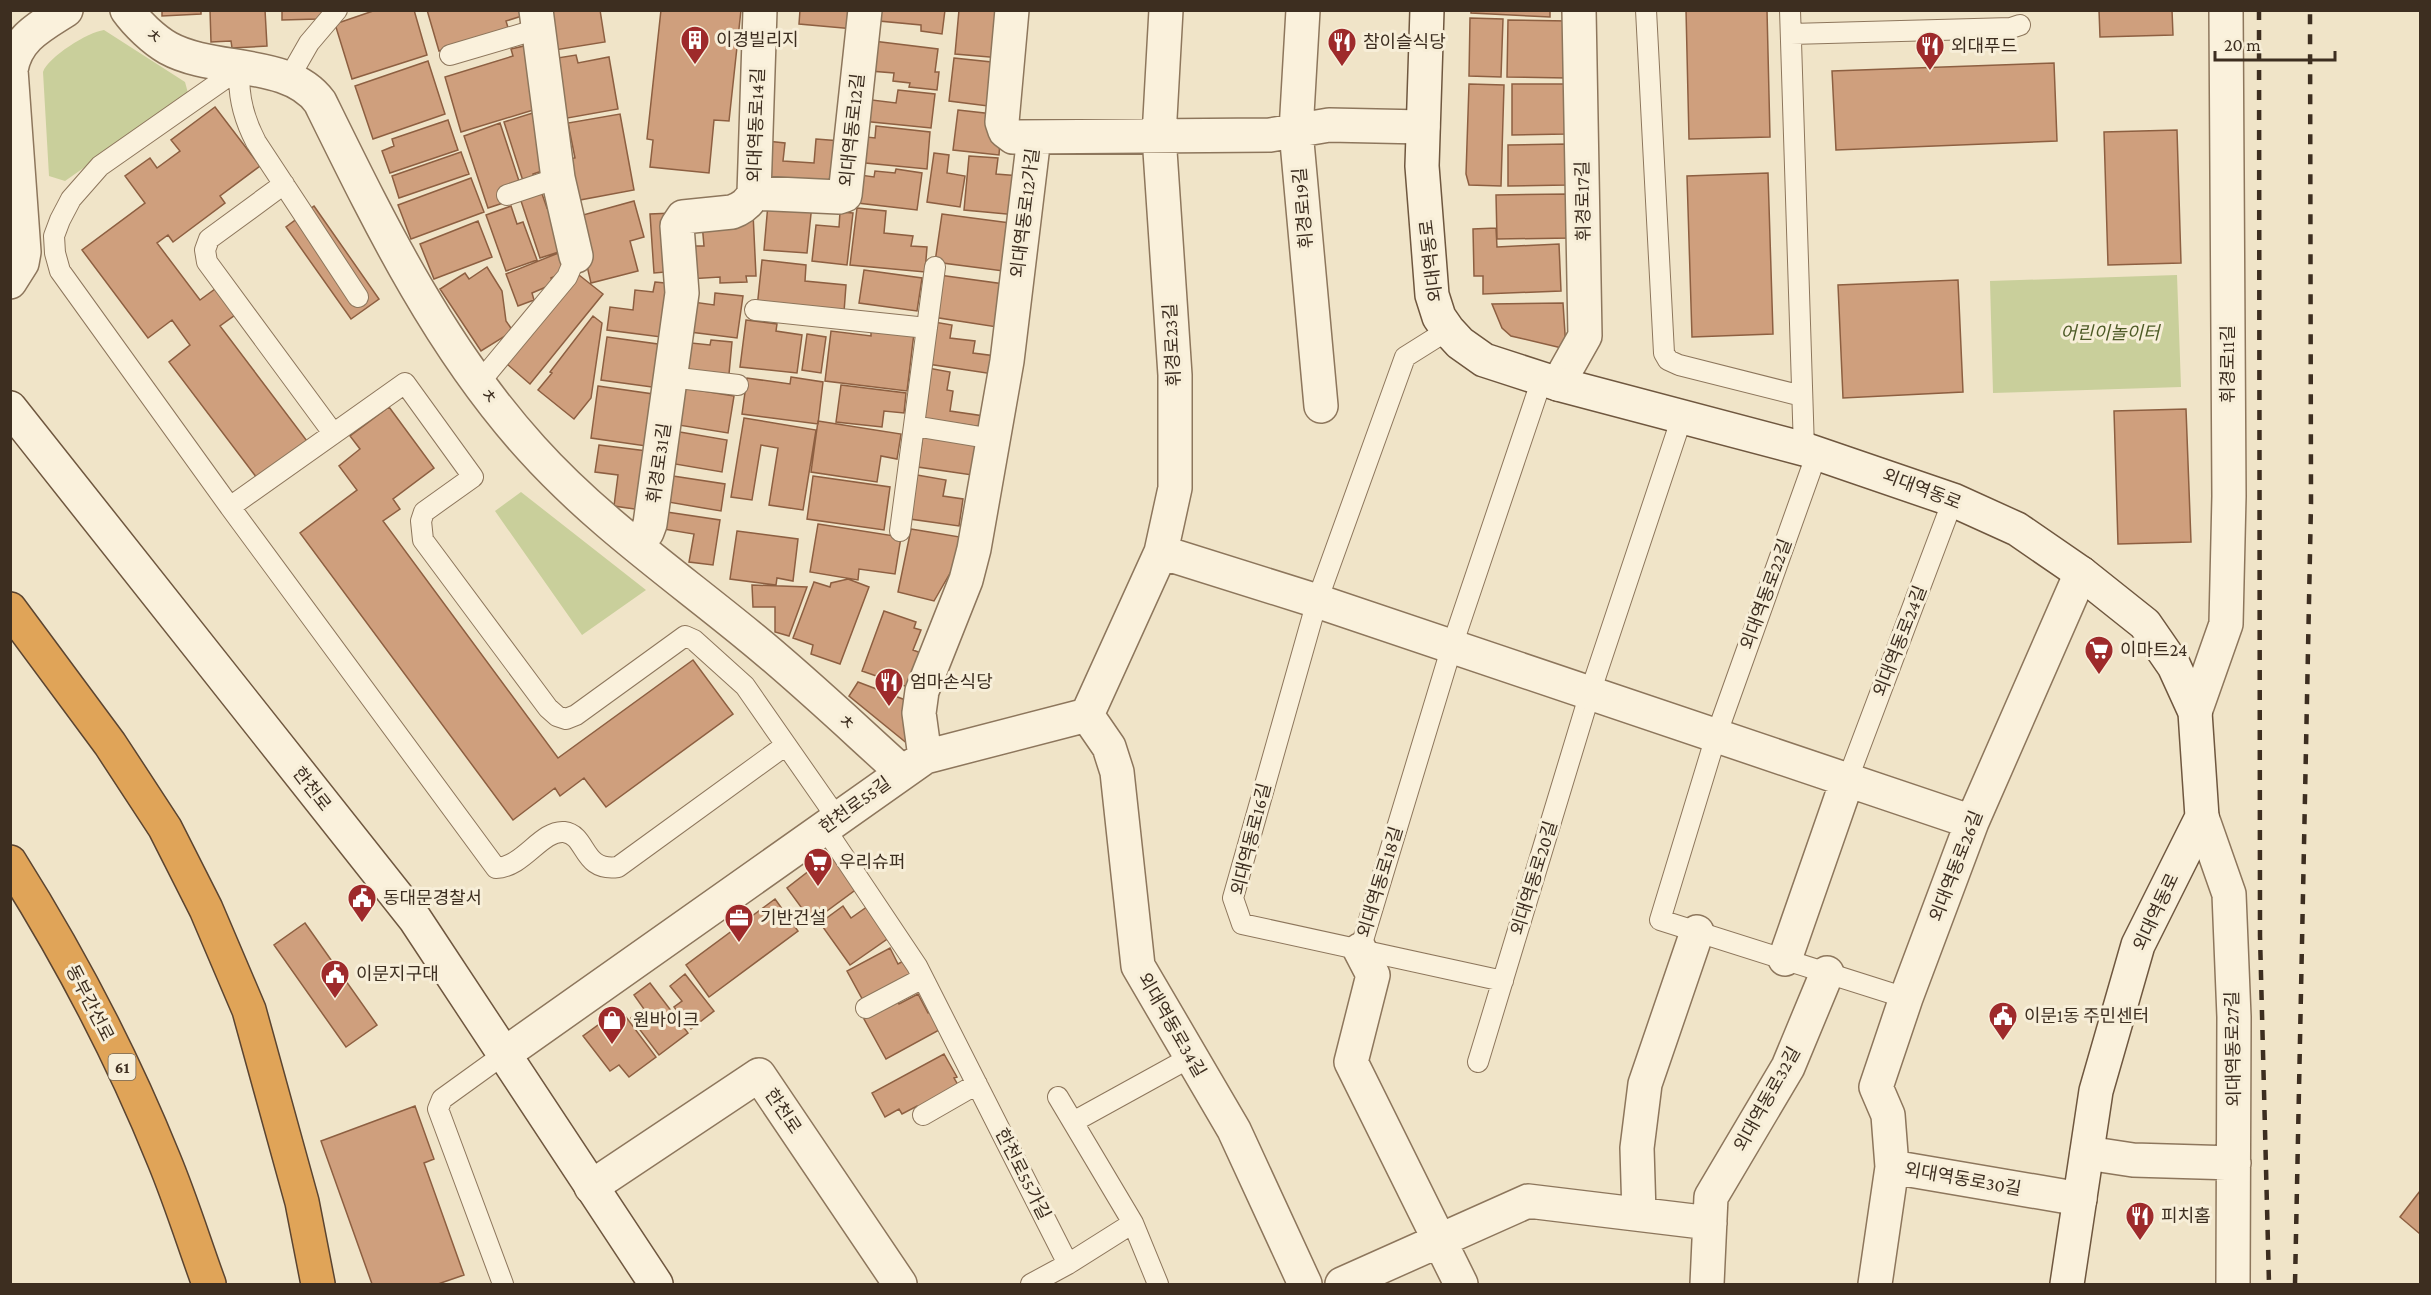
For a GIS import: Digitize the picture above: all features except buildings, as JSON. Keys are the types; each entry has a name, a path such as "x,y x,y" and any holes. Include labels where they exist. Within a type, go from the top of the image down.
{"highway":[{"path":"10,609 110,744 165,828 206,909 249,1010 302,1202 318,1284"},
{"name":"동부간선로","path":"10,862 45,918 104,1026 164,1161 209,1284"}],"street":[{"path":"10,282 22,263 24,252 12,60 23,40 30,33 66,10"},
{"name":"ㅊ","path":"127,10 168,48 190,57 289,78 307,88 320,102 359,182 434,318 479,383 531,448 555,473 636,544 913,764"},
{"name":"외대역동로14길","path":"680,219 732,212 746,205 754,193 760,10"},
{"name":"외대역동로12길","path":"754,193 839,197 845,195 865,10"},
{"name":"외대역동로12가길","path":"913,764 922,691 970,570 1007,361 1034,137 1011,136 1005,130 1002,122 1012,10"},
{"name":"휘경로23길","path":"1087,715 1161,552 1175,488 1175,375 1159,136 1166,10"},
{"name":"휘경로19길","path":"1303,10 1296,131 1321,406"},
{"name":"외대역동로","path":"1427,10 1422,166 1432,295 1439,316 1448,330 1461,343 1484,360 1550,382 1810,451 1953,500 2017,529 2081,573 2145,624 2174,666 2195,712 2202,817 2138,945 2096,1092 2067,1284"},
{"name":"휘경로17길","path":"1550,382 1585,336 1579,10"},
{"name":"휘경로11길","path":"2195,712 2226,624 2229,496 2226,10"},
{"path":"537,20 558,178 576,256"},
{"path":"1034,137 1270,135 1329,125 1423,127"},
{"name":"휘경로31길","path":"636,544 647,532 650,524 682,293 677,226 680,219"},
{"name":"한천로","path":"10,408 415,919 591,1186 650,1282"},
{"path":"1161,552 1317,601 1972,822"},
{"name":"외대역동로26길","path":"1892,1167 1888,1114 1876,1087 1906,998 1972,822 2081,573"},
{"name":"한천로55길","path":"503,1055 913,764 1087,715"},
{"name":"외대역동로34길","path":"1087,715 1109,747 1117,772 1138,966 1234,1130 1305,1284"},
{"name":"외대역동로24길","path":"1785,959 1847,781"},
{"name":"외대역동로27길","path":"2202,817 2229,894 2234,1017 2234,1284"},
{"path":"1639,1214 1637,1148 1645,1084 1697,932"},
{"name":"외대역동로18길","path":"1360,950 1373,975 1352,1062 1461,1284"},
{"name":"외대역동로32길","path":"1707,1284 1711,1197 1788,1067 1827,973"},
{"name":"한천로","path":"591,1186 759,1075 900,1284"},
{"path":"2087,1153 2133,1160 2234,1163"},
{"name":"외대역동로30길","path":"1875,1284 1892,1167 2080,1199"},
{"path":"1342,1284 1528,1201 1710,1223"}],"lane":[{"path":"289,78 309,43 337,10"},
{"path":"1646,10 1664,354 1668,360 1679,365 1802,396"},
{"path":"1790,10 1802,396 1810,451"},
{"path":"450,55 537,20"},
{"path":"1791,34 2011,28 2020,25"},
{"path":"240,68 239,82 245,121 256,142 358,297"},
{"path":"240,68 100,166 71,199 60,220 54,236 55,253 60,271 230,507 496,868 506,868 517,863 553,833 565,832 574,838 596,865 608,868 618,867 786,745"},
{"path":"507,195 558,178"},
{"path":"230,507 333,433 207,262 205,250 209,239 284,184"},
{"path":"479,383 567,277 576,256"},
{"path":"900,531 935,267"},
{"path":"755,310 927,328"},
{"name":"외대역동로16길","path":"1448,330 1405,357 1317,601 1233,898 1242,924 1503,981"},
{"path":"670,377 738,385"},
{"name":"외대역동로18길","path":"1360,950 1452,646 1550,382"},
{"name":"한천로55가길","path":"333,433 405,383 473,477 424,512 421,521 423,540 548,708 557,716 566,719 576,715 685,636 704,648 745,686 786,745 912,957 1068,1264"},
{"name":"외대역동로20길","path":"1478,1062 1590,693 1682,417"},
{"path":"914,426 993,439"},
{"name":"외대역동로22길","path":"1810,451 1716,736 1660,920 1906,998"},
{"name":"외대역동로24길","path":"1847,781 1953,500"},
{"path":"866,1008 923,978"},
{"path":"503,1055 442,1100 438,1109 503,1284"},
{"path":"1073,1122 1191,1057"},
{"path":"924,1115 977,1084"},
{"path":"1058,1097 1132,1223 1158,1284"},
{"path":"1031,1284 1068,1264 1132,1223"}],"green space":[{"path":"104,30 185,82 188,93 65,181 49,176 43,72 52,59 69,46 88,35"},
{"name":"어린이놀이터","path":"2177,275 2181,387 1993,393 1990,281"},
{"path":"521,492 646,590 582,635 495,511"}],"railway":[{"path":"2259,10 2260,936 2269,1284"},
{"path":"2295,1284 2311,504 2310,10"}],"place":[{"name":"이경빌리지","path":"695,66"},
{"name":"참이슬식당","path":"1342,68"},
{"name":"외대푸드","path":"1930,72"},
{"name":"이마트24","path":"2099,676"},
{"name":"엄마손식당","path":"889,708"},
{"name":"우리슈퍼","path":"818,888"},
{"name":"동대문경찰서","path":"362,924"},
{"name":"기반건설","path":"739,944"},
{"name":"이문지구대","path":"335,1000"},
{"name":"이문1동 주민센터","path":"2003,1042"},
{"name":"원바이크","path":"612,1046"},
{"name":"피치홈","path":"2140,1242"}]}
